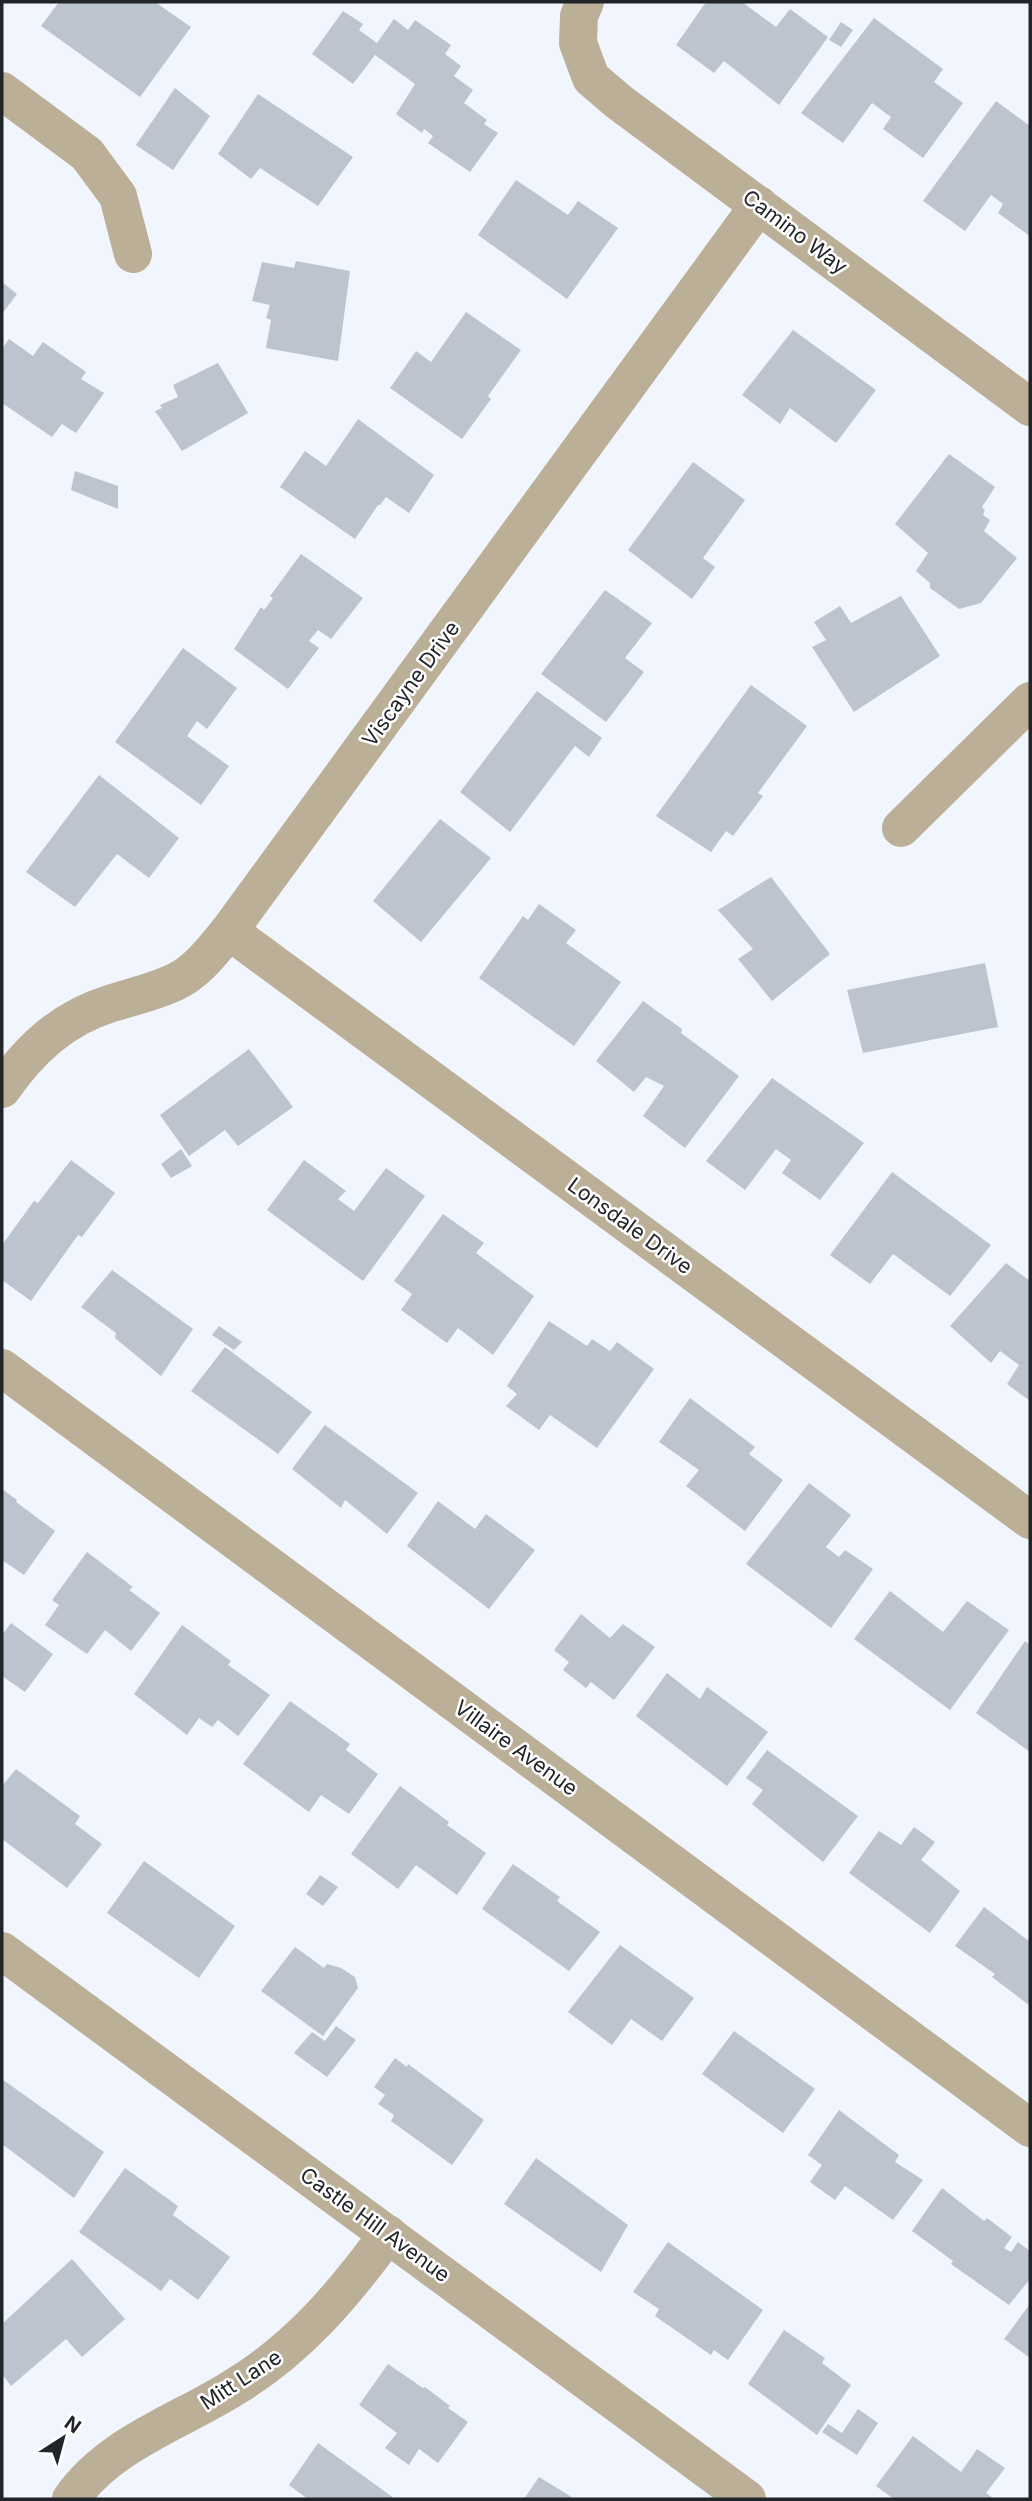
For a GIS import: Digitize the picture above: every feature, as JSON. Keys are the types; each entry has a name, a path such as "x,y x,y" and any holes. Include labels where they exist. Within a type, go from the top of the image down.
{"street":[{"name":"Camino Way","path":"585,2 579,16 578,43 591,78 619,102 1030,407"},
{"path":"2,91 87,154 118,196 134,254"},
{"name":"Viscayne Drive","path":"2,1088 15,1069 44,1038 79,1015 177,982 201,963 229,931 759,205"},
{"path":"901,828 1030,701"},
{"name":"Lonsdale Drive","path":"229,931 1030,1520"},
{"name":"Villaire Avenue","path":"2,1368 1030,2128"},
{"name":"Castle Hill Avenue","path":"2,1951 747,2499"},
{"name":"Mitt Lane","path":"71,2499 98,2469 137,2441 234,2388 284,2353 328,2312 388,2234"}],"building":[{"path":"59,2 155,2 191,27 140,97 41,26"},
{"path":"706,2 742,2 776,27 790,9 828,37 779,105 724,61 714,73 676,45"},
{"path":"343,11 363,24 359,30 377,43 394,19 408,30 415,20 451,45 445,54 461,66 454,76 473,90 464,103 487,120 484,124 498,133 470,172 428,143 433,136 424,129 422,133 396,114 415,84 375,55 353,84 312,54"},
{"path":"874,18 943,69 934,82 963,103 923,158 883,129 891,117 872,103 843,143 801,113"},
{"path":"841,22 853,30 841,47 829,40"},
{"path":"175,88 210,116 173,170 136,145"},
{"path":"258,94 353,157 318,206 260,168 251,179 218,154"},
{"path":"996,101 1030,126 1030,236 998,213 1003,204 991,195 965,231 923,201"},
{"path":"516,180 568,215 578,201 618,228 567,299 478,235"},
{"path":"296,261 350,271 338,361 266,348 271,320 266,318 270,305 252,301 262,262 294,268"},
{"path":"2,282 17,294 2,314"},
{"path":"466,312 521,350 462,439 390,388 416,351 431,362"},
{"path":"793,330 876,390 836,443 790,408 780,424 742,395"},
{"path":"9,339 33,356 43,342 86,372 81,379 104,393 76,433 62,424 52,437 2,403 2,349"},
{"path":"218,363 248,413 182,451 155,411 162,408 160,405 178,397 173,385"},
{"path":"358,419 434,475 409,513 386,497 355,539 280,487 305,451 326,466"},
{"path":"949,454 995,487 982,507 985,510 983,515 990,520 984,531 1017,558 981,603 959,609 930,588 930,583 916,571 928,553 895,524"},
{"path":"693,462 745,500 703,558 715,567 692,599 628,550"},
{"path":"75,471 118,486 118,509 71,490"},
{"path":"301,554 363,598 331,639 318,630 309,641 319,648 288,689 234,649 261,607 264,610 273,598 270,596"},
{"path":"605,590 652,623 625,658 644,672 606,722 541,674"},
{"path":"901,596 940,656 854,712 812,647 826,640 814,622 840,606 851,623"},
{"path":"183,648 237,688 207,729 197,721 187,736 229,766 201,805 115,742"},
{"path":"751,685 807,726 758,793 763,796 733,836 726,831 711,852 656,816"},
{"path":"537,691 602,738 589,757 575,746 510,832 460,792"},
{"path":"99,775 179,838 149,878 117,854 75,907 26,872"},
{"path":"440,819 491,858 421,942 373,901"},
{"path":"771,877 830,954 772,1001 738,959 753,949 718,910"},
{"path":"539,904 576,930 566,943 621,982 574,1046 479,978 523,916 528,920"},
{"path":"985,963 998,1027 863,1053 847,990"},
{"path":"643,1001 739,1076 685,1148 643,1116 664,1086 646,1077 634,1092 596,1061"},
{"path":"249,1049 293,1107 238,1146 225,1130 189,1156 160,1115"},
{"path":"772,1078 864,1143 820,1200 782,1173 791,1160 776,1149 745,1190 706,1161"},
{"path":"181,1149 192,1166 171,1178 161,1164"},
{"path":"71,1160 115,1193 82,1237 78,1235 31,1301 2,1280 2,1245 34,1201 38,1203"},
{"path":"304,1160 346,1191 338,1199 354,1211 386,1168 425,1196 363,1281 267,1210"},
{"path":"892,1172 991,1245 950,1296 893,1254 870,1284 830,1255"},
{"path":"443,1214 484,1243 476,1253 534,1296 493,1355 458,1328 447,1343 401,1310 412,1294 394,1281"},
{"path":"1006,1263 1030,1281 1030,1401 1007,1384 1019,1365 1000,1351 991,1363 950,1326"},
{"path":"112,1270 193,1329 161,1376 115,1338 116,1333 81,1307"},
{"path":"549,1321 587,1346 592,1339 610,1351 617,1342 654,1369 597,1448 550,1415 539,1430 506,1406 517,1394 507,1386"},
{"path":"219,1326 242,1342 234,1350 212,1335"},
{"path":"225,1347 312,1412 278,1454 191,1391"},
{"path":"690,1398 755,1447 749,1454 783,1480 745,1531 686,1486 699,1470 659,1442"},
{"path":"325,1425 418,1493 387,1534 345,1500 341,1508 292,1469"},
{"path":"809,1483 851,1515 826,1547 839,1557 845,1550 873,1569 831,1628 746,1564"},
{"path":"2,1489 55,1531 24,1575 2,1560"},
{"path":"438,1501 475,1529 486,1514 535,1550 489,1609 407,1546"},
{"path":"87,1552 133,1587 129,1590 160,1613 131,1651 105,1630 87,1654 45,1625 59,1605 52,1600"},
{"path":"890,1591 943,1632 967,1601 1009,1630 950,1710 854,1639"},
{"path":"581,1614 610,1638 623,1624 655,1647 614,1700 591,1682 586,1688 563,1670 569,1662 554,1650"},
{"path":"11,1623 53,1654 25,1692 2,1676 2,1635"},
{"path":"182,1625 231,1661 228,1665 270,1695 238,1736 218,1720 212,1727 199,1718 187,1735 134,1694"},
{"path":"1025,1641 1030,1645 1030,1752 976,1713"},
{"path":"667,1673 700,1699 707,1687 768,1732 727,1786 636,1716"},
{"path":"290,1701 350,1744 346,1750 378,1774 349,1814 321,1795 309,1812 243,1764"},
{"path":"767,1750 858,1816 823,1862 752,1804 763,1790 746,1778"},
{"path":"16,1769 80,1816 75,1824 102,1844 67,1888 2,1839 2,1786"},
{"path":"400,1786 486,1853 457,1895 416,1865 398,1889 351,1854"},
{"path":"914,1827 935,1842 921,1860 960,1891 930,1933 849,1873 879,1831 901,1845"},
{"path":"144,1861 235,1926 199,1978 107,1913"},
{"path":"513,1864 560,1897 557,1901 600,1932 569,1971 482,1909"},
{"path":"320,1875 338,1887 323,1906 306,1894"},
{"path":"984,1907 1030,1942 1030,2006 992,1977 995,1974 955,1946"},
{"path":"620,1945 694,1998 662,2041 631,2019 612,2045 568,2012"},
{"path":"295,1947 324,1968 327,1964 341,1968 355,1977 358,1988 323,2036 261,1991"},
{"path":"336,2026 356,2040 327,2077 294,2053 312,2032 325,2041"},
{"path":"734,2031 815,2089 783,2133 702,2074"},
{"path":"395,2058 407,2067 408,2064 484,2120 452,2165 391,2121 394,2115 378,2104 385,2095 374,2087"},
{"path":"2,2079 104,2152 74,2198 2,2144"},
{"path":"839,2110 899,2155 895,2162 923,2180 893,2220 845,2186 835,2200 810,2182 822,2165 808,2155"},
{"path":"536,2158 628,2225 601,2272 504,2204"},
{"path":"125,2168 178,2206 173,2215 230,2257 198,2300 170,2279 161,2291 79,2232"},
{"path":"942,2188 984,2221 987,2218 1012,2237 1004,2248 1011,2252 1018,2242 1030,2251 1030,2279 1009,2305 951,2264 953,2261 912,2231"},
{"path":"668,2242 763,2310 728,2360 714,2350 711,2355 655,2316 659,2309 633,2292"},
{"path":"72,2259 125,2319 82,2357 66,2339 11,2386 2,2374 2,2324"},
{"path":"1030,2304 1030,2358 1004,2339"},
{"path":"784,2330 825,2358 822,2363 851,2385 817,2435 748,2384"},
{"path":"388,2364 425,2387 468,2422 438,2463 419,2449 409,2465 385,2448 397,2433 359,2405"},
{"path":"858,2409 878,2423 857,2455 822,2432 828,2424 842,2433"},
{"path":"913,2436 961,2472 977,2449 1005,2468 986,2493 994,2499 894,2499 876,2486"},
{"path":"318,2443 395,2499 308,2499 289,2485"},
{"path":"539,2477 575,2499 524,2499"}]}
